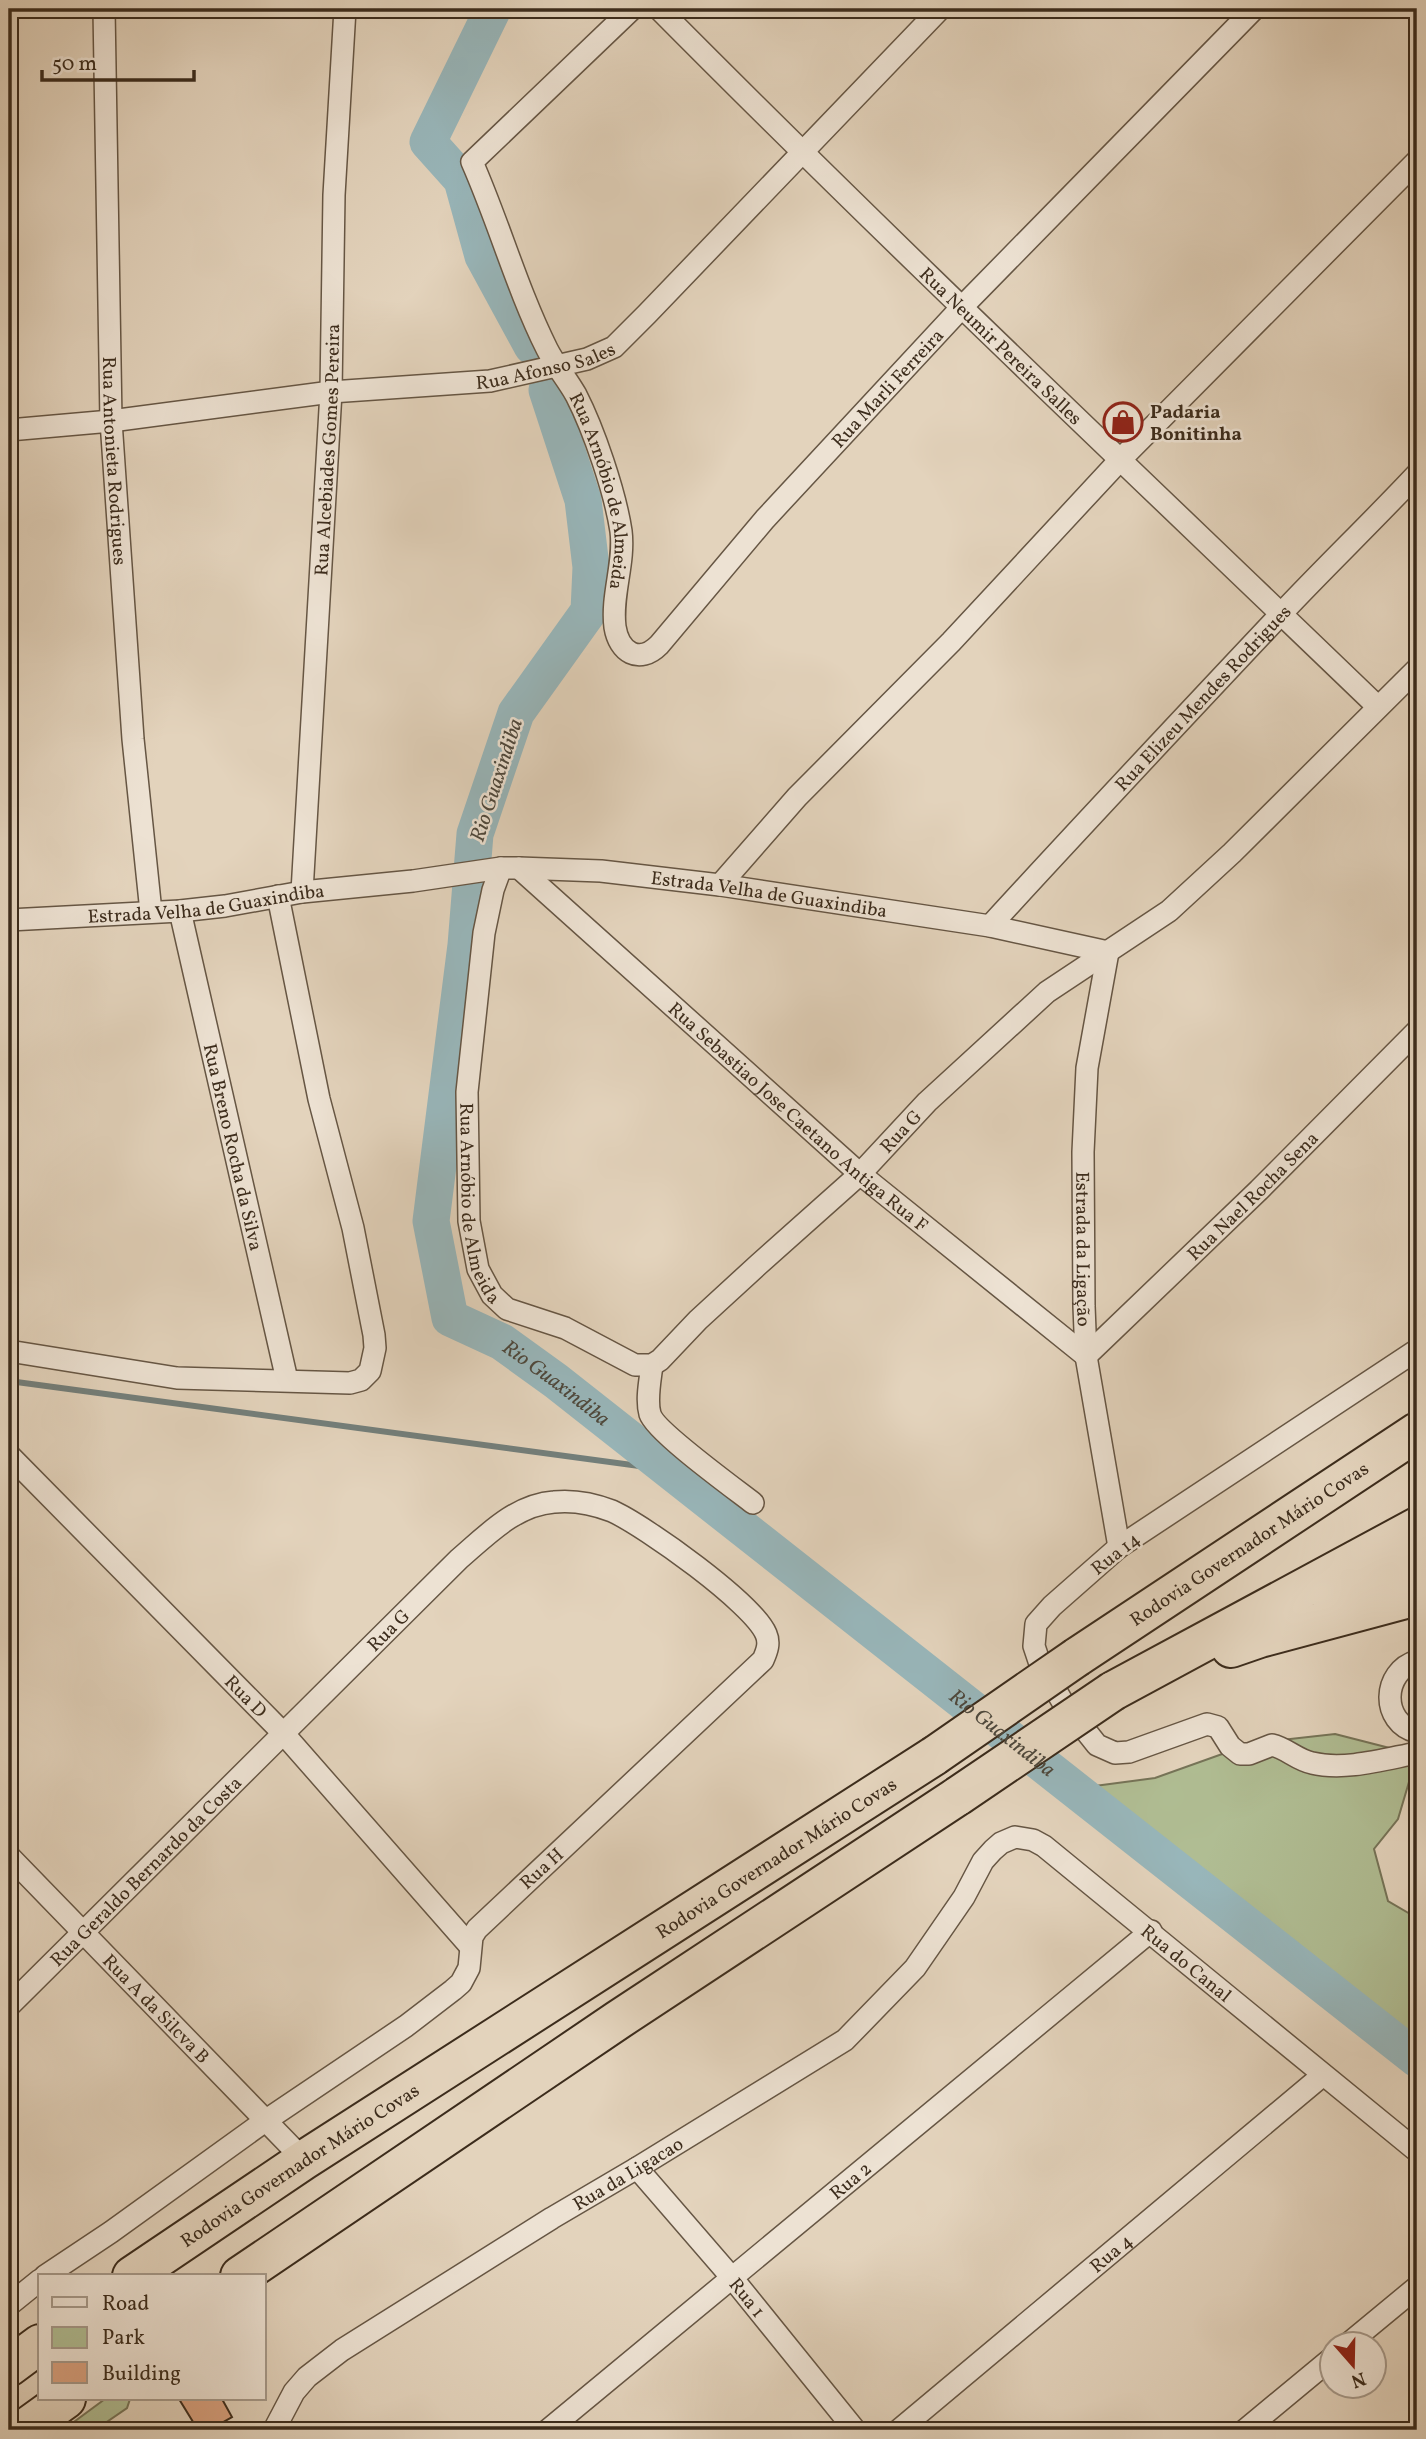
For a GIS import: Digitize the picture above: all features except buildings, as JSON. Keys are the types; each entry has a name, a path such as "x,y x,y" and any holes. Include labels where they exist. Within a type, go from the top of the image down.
{"highway":[{"name":"Rodovia Governador Mário Covas","path":"135,2274 304,2160 934,1756 1077,1657 1417,1432"},
{"path":"243,2274 618,2020 1113,1691 1417,1527"},
{"path":"1113,1691 1417,1563"},
{"path":"1113,1691 1260,1637 1417,1596"},
{"path":"9,2367 38,2345"},
{"path":"23,2430 65,2400"}],"street":[{"name":"Rua Antonieta Rodrigues","path":"104,9 111,421 134,738 151,912"},
{"name":"Rua Alcebiades Gomes Pereira","path":"302,892 331,393 334,195 345,9"},
{"name":"Rua Arnóbio de Almeida","path":"632,9 471,162 488,198 548,352 576,394 592,432 621,533 621,558 615,600 618,639 631,653 647,654"},
{"name":"Rua Neumir Pereira Salles","path":"659,9 802,153 1119,461 1378,707"},
{"name":"Rua Afonso Sales","path":"9,429 111,421 331,393 490,381 587,359 614,347 940,9"},
{"name":"Rua Marli Ferreira","path":"647,654 659,645 765,519 962,307 1254,9"},
{"path":"720,885 797,797 951,642 1119,461 1417,161"},
{"name":"Rua Elizeu Mendes Rodrigues","path":"990,926 1109,795 1417,474"},
{"path":"1108,952 1170,911 1241,845 1417,669"},
{"name":"Rua Arnóbio de Almeida","path":"501,869 484,933 467,1092 469,1221 478,1269 492,1296 507,1309 565,1328 635,1365 652,1366"},
{"name":"Estrada Velha de Guaxindiba","path":"9,920 180,911 302,892 501,869 601,871 720,885 990,926 1108,952"},
{"name":"Rua Sebastiao Jose Caetano Antiga Rua F","path":"501,869 860,1174 1086,1356"},
{"path":"9,1351 177,1378 356,1382 370,1371 375,1348 353,1228 319,1099 278,896"},
{"name":"Rua Breno Rocha da Silva","path":"180,911 287,1380"},
{"name":"Rua G","path":"652,1366 698,1320 860,1174 927,1102 1047,992 1108,952"},
{"name":"Estrada da Ligação","path":"1108,952 1087,1080 1083,1152 1086,1356 1119,1546"},
{"name":"Rua Nael Rocha Sena","path":"1086,1356 1259,1190 1417,1031"},
{"name":"Rua 14","path":"1417,1350 1119,1546 1052,1606 1036,1624 1034,1646 1039,1661 1062,1702 1086,1734 1108,1751 1129,1752 1207,1724 1218,1727 1230,1746 1240,1754 1250,1754 1276,1745 1305,1761 1327,1766 1417,1753"},
{"path":"652,1366 649,1407 654,1422 753,1503"},
{"name":"Rua D","path":"9,1455 283,1733 470,1946"},
{"name":"Rua H","path":"49,2274 265,2121 406,2026 453,1990 461,1983 469,1968 470,1946 477,1929 493,1911 589,1825 763,1660 768,1643 761,1625 701,1571 659,1538 611,1511 575,1502 538,1504 526,1508 495,1527"},
{"name":"Rua G","path":"283,1733 495,1527"},
{"path":"1417,1661 1400,1670 1392,1680 1389,1692 1394,1716 1402,1725 1417,1732"},
{"name":"Rua Geraldo Bernardo da Costa","path":"9,2006 283,1733"},
{"name":"Rua do Canal","path":"964,1897 983,1861 1008,1839 1023,1837 1044,1846 1417,2151"},
{"name":"Rua A da Silcva B","path":"9,1856 304,2160"},
{"name":"Rua da Ligacao","path":"274,2430 294,2392 307,2377 342,2350 552,2218 845,2040 915,1968 964,1897"},
{"name":"Rua 2","path":"548,2430 1151,1931"},
{"name":"Rua 4","path":"899,2430 1323,2075"},
{"name":"Rua 1","path":"636,2168 733,2279 855,2430"},
{"path":"11,2297 38,2281"},
{"path":"1365,2330 1417,2287"},
{"path":"1245,2430 1318,2370"}],"green space":[{"path":"1335,1734 1417,1755 1398,1819 1374,1849 1388,1901 1417,1918 1417,2059 1118,1824 1087,1787 1155,1778 1253,1743"},
{"path":"104,2400 130,2400 127,2408 95,2430 63,2430"}],"waterway":[{"name":"Rio Guaxindiba","path":"493,9 428,142 462,180 483,256 532,346"},
{"name":"Rio Guaxindiba","path":"547,390 583,500 591,567 589,611 516,713 475,834 466,945 431,1221 450,1318 502,1342 556,1381 1417,2059"},
{"path":"9,1381 669,1470"}],"place":[{"name":"Padaria Bonitinha","path":"1123,422"}]}
